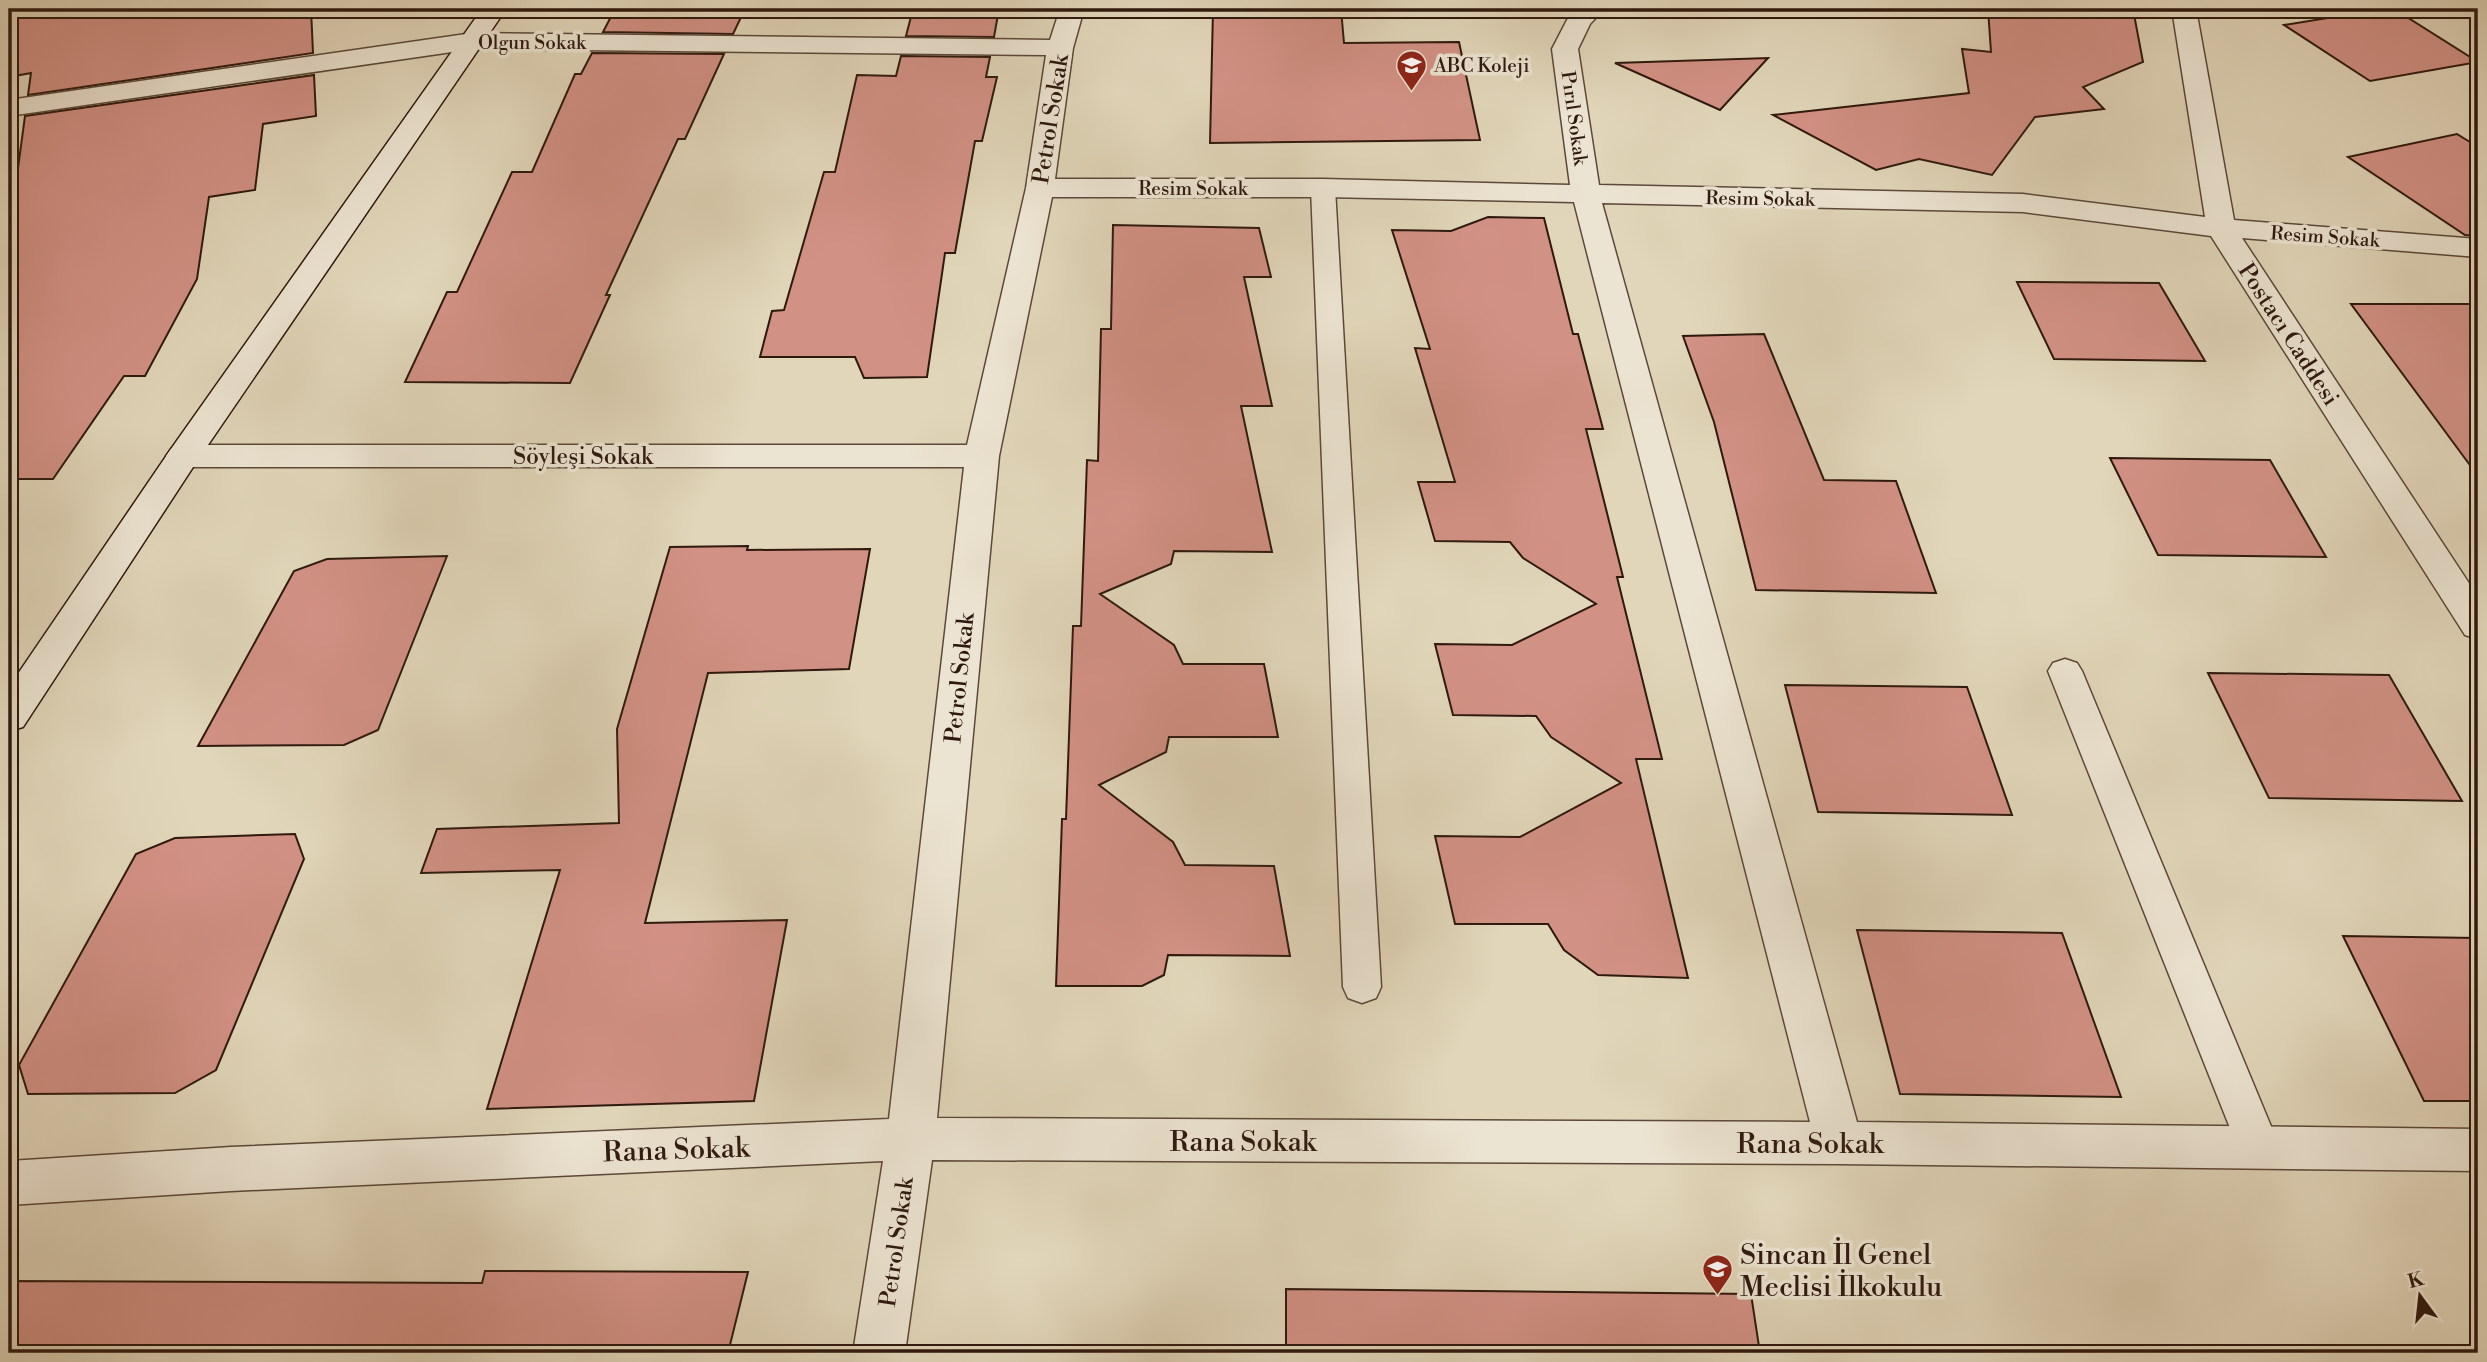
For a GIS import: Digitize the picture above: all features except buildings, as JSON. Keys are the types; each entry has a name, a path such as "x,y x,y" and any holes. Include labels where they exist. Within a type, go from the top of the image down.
{"street":[{"path":"9,717 23,680 183,457 494,9"},
{"name":"Petrol Sokak","path":"879,1353 911,1139 982,456 1040,188 1060,48 1072,9"},
{"name":"Pırıl Sokak","path":"1592,9 1579,20 1564,49 1586,195 1839,1143"},
{"name":"Postacı Caddesi","path":"2184,9 2221,228 2478,626"},
{"name":"Olgun Sokak","path":"9,108 473,41 1060,48"},
{"name":"Resim Sokak","path":"1040,188 1322,188 2023,203 2221,228 2478,248"},
{"name":"Söyleşi Sokak","path":"183,457 982,456"},
{"name":"Rana Sokak","path":"9,1183 231,1169 911,1139 1839,1143 2478,1150"}],"lane":[{"path":"1322,188 1362,987"},
{"path":"2065,671 2259,1148"}],"place":[{"name":"ABC Koleji","path":"1411,92"},
{"name":"Sincan İl Genel Meclisi İlkokulu","path":"1717,1297"}]}
